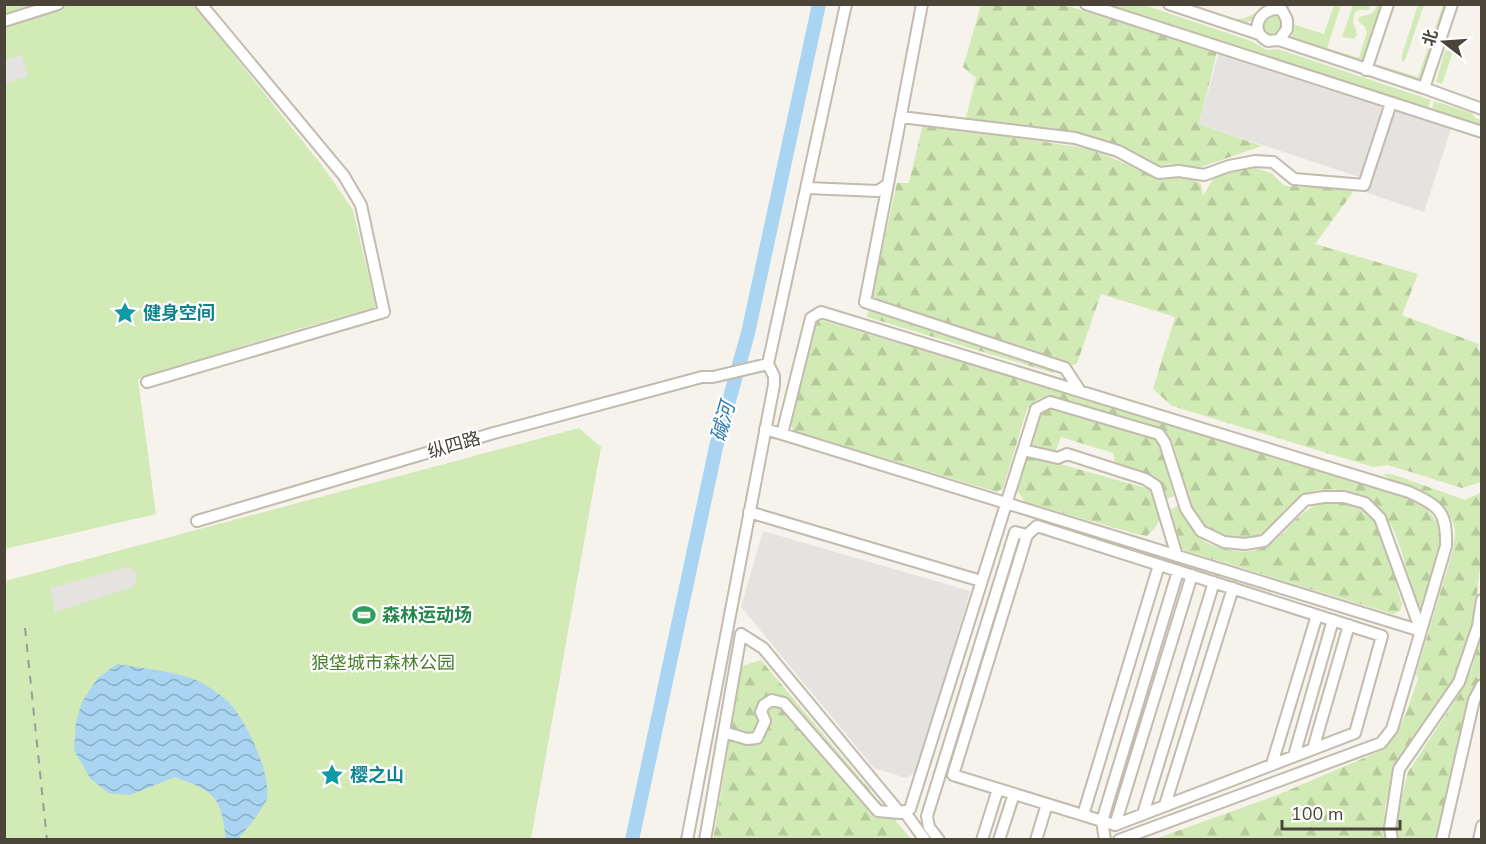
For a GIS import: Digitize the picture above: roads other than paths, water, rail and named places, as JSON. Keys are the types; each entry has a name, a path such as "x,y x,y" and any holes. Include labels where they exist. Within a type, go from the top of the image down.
{"street":[{"path":"4,21 58,4"},
{"path":"147,382 384,312 361,205 344,176 201,4"},
{"path":"687,840 765,429 774,376 768,364 846,4"},
{"path":"922,4 865,302 1065,368 1080,391"},
{"path":"1086,4 1482,132"},
{"path":"1169,4 1259,34 1268,41 1278,40 1482,109"},
{"path":"1366,70 1388,4"},
{"path":"1424,88 1452,4"},
{"path":"1259,34 1257,27 1260,16 1269,10 1283,8 1287,29 1278,40"},
{"path":"901,117 1075,138 1118,151 1159,173 1179,171 1204,175 1256,160 1273,162 1294,179 1364,185 1391,103"},
{"path":"807,188 878,191 888,184"},
{"path":"782,434 811,318 821,312 1409,492 1427,500 1438,510 1446,525 1446,546 1392,729 1381,743 1119,840"},
{"name":"纵四路","path":"197,521 494,433 702,377 712,377 768,364"},
{"path":"724,732 747,739 757,738 765,721 761,712 764,705 772,700 784,703 878,811 902,812 910,809 919,771 1036,410 1050,402 1159,434 1165,443 1186,509 1201,531 1224,542 1245,544 1264,541 1305,500 1344,497 1365,503 1380,518 1421,631"},
{"path":"765,429 1421,631"},
{"path":"1023,450 1058,458 1067,454 1145,479 1156,486 1177,556"},
{"path":"749,512 981,581"},
{"path":"1037,526 1382,636 1355,733 1114,825 953,775 1027,535 1037,526"},
{"path":"939,840 929,827 927,816 1015,532 1027,535"},
{"path":"1083,815 1159,564"},
{"path":"1105,840 1102,821 1178,571"},
{"path":"1114,825 1192,575"},
{"path":"1143,814 1214,582"},
{"path":"1165,805 1233,588"},
{"path":"1392,840 1390,828 1399,768 1458,682 1478,626 1482,600"},
{"path":"1272,764 1317,615"},
{"path":"1293,756 1333,620"},
{"path":"1313,749 1349,625"},
{"path":"705,840 741,634 763,648 925,840"},
{"path":"1442,840 1474,700 1482,685"},
{"path":"982,840 998,789"},
{"path":"999,840 1014,794"},
{"path":"1036,840 1047,804"},
{"path":"1479,840 1482,826"}],"water":[{"path":"117,664 173,673 194,679 221,696 237,713 262,762 267,788 267,798 263,807 238,839 226,839 222,813 214,798 188,782 175,777 130,795 108,793 90,778 74,750 76,722 82,702 97,679"}],"waterway":[{"name":"碱河","path":"632,840 716,447 748,333 819,4"}],"railway":[{"path":"25,628 47,840"}],"place":[{"name":"健身空间","path":"125,313"},
{"name":"森林运动场","path":"364,615"},
{"name":"樱之山","path":"332,775"}],"park label":[{"name":"狼垡城市森林公园","path":"383,663"}]}
